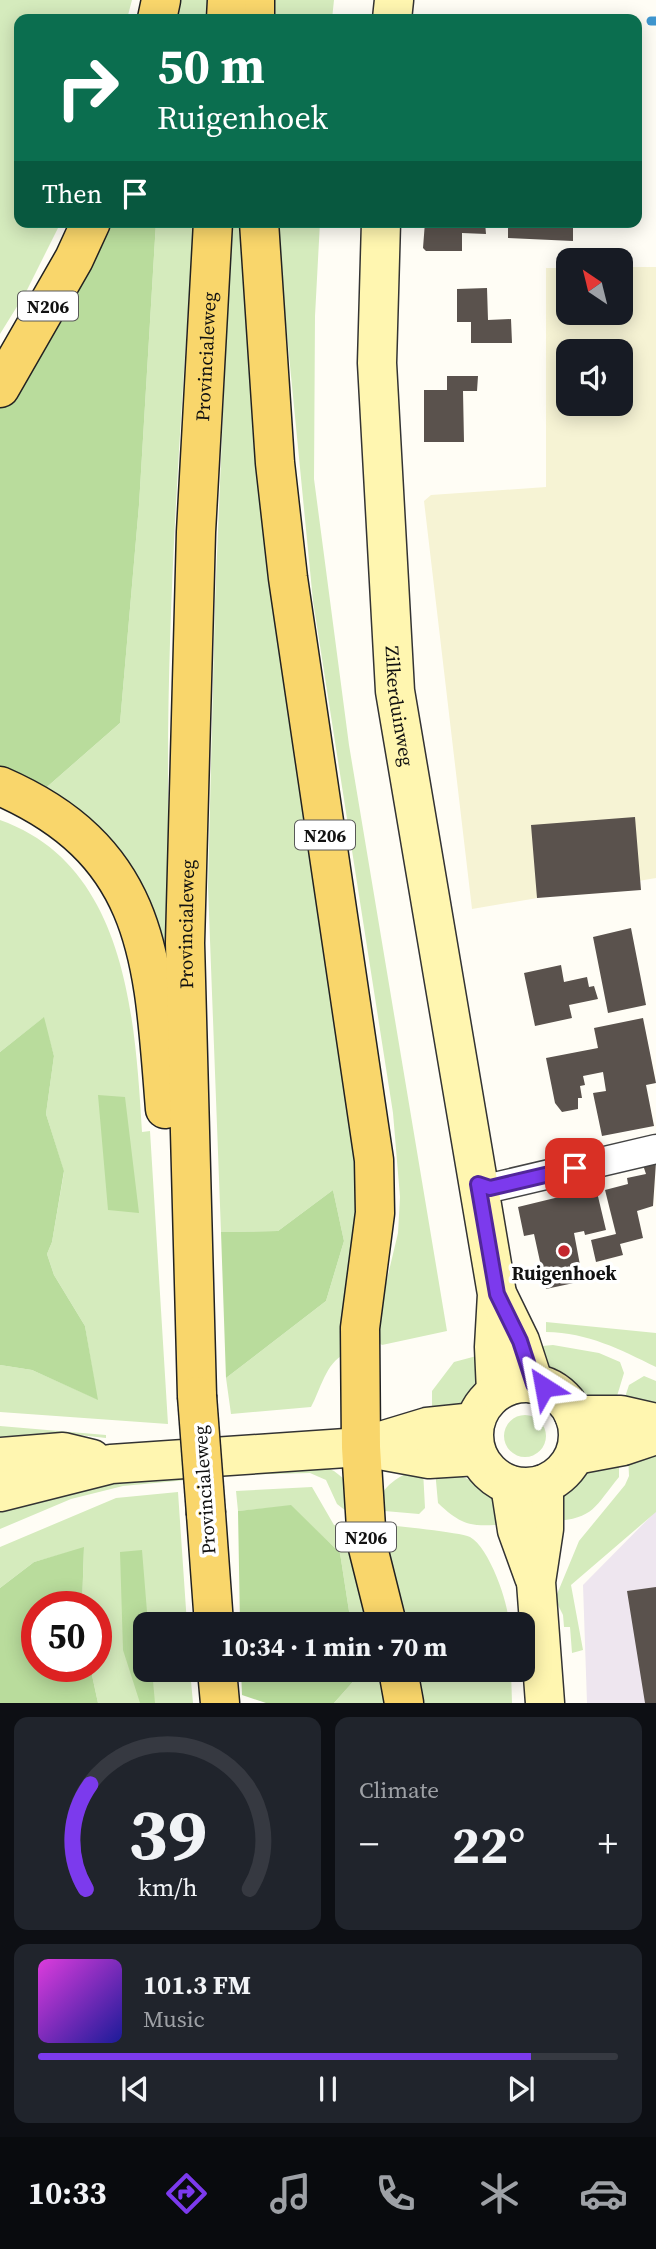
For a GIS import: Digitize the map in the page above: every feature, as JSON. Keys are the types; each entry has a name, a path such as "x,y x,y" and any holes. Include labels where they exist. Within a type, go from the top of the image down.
{"main road":[{"name":"N206","path":"0,388 74,259 88,228"},
{"name":"Provincialeweg","path":"213,228 196,532 185,943 197,1396 213,1612"},
{"name":"N206","path":"259,228 275,463 288,578 374,1160 374,1213 360,1328 361,1447 367,1544 384,1612"},
{"path":"0,786 37,803 82,834 117,878 136,916 149,963 158,1018 167,1129 193,1232"},
{"path":"219,1682 220,1703"},
{"path":"400,1682 404,1703"}],"street":[{"name":"Zilkerduinweg","path":"381,228 377,363 395,691 497,1294"},
{"path":"478,1184 490,1188 656,1149"},
{"path":"497,1294 520,1341 534,1384"},
{"path":"0,1492 111,1464 361,1447 429,1459 483,1423 514,1384 534,1384 562,1398 574,1415 578,1442 575,1455 557,1478 527,1485 491,1474 483,1423 494,1346 497,1294"},
{"path":"574,1415 621,1415 656,1423"},
{"path":"575,1455 623,1446 656,1434"},
{"path":"0,1457 64,1452 111,1464"},
{"path":"527,1485 544,1529 536,1583 545,1703"}],"shaded area":[{"path":"634,267 656,267 656,878 472,909 424,501 431,495 546,487 546,268 556,268 556,326 634,326"},
{"path":"656,1511 656,1703 587,1703 583,1585"}],"green space":[{"path":"0,0 132,0 128,14 14,14 14,228 58,228 26,292 0,334"},
{"path":"168,0 208,0 207,14 164,14"},
{"path":"267,0 334,0 333,14 268,14"},
{"path":"111,228 156,228 139,505 120,723 40,793 0,778 0,404 66,291"},
{"path":"156,228 194,228 170,631 167,1016 156,952 40,793 120,723 139,505"},
{"path":"231,228 251,228 366,1193 345,1354 328,1370 311,1407 231,1414 226,1378 326,1301 344,1241 333,1190 278,1231 221,1232 208,887 215,602"},
{"path":"277,228 320,228 315,316 314,479 349,745 447,1331 382,1345 373,1338 398,1233 400,1197 393,1113 313,601"},
{"path":"0,820 42,842 75,872 99,908 116,950 135,1041 142,1132 150,1131 168,1424 0,1412 0,1365 32,1370 97,1399 85,1326 54,1275 47,1254 52,1242 64,1172 46,1114 54,1056 43,1018 0,1052"},
{"path":"44,1017 54,1056 46,1114 64,1171 52,1242 47,1254 54,1275 85,1326 98,1400 32,1370 0,1365 0,1052"},
{"path":"98,1095 125,1097 139,1213 108,1210"},
{"path":"333,1190 344,1241 326,1301 226,1378 221,1232 278,1231"},
{"path":"546,1322 656,1333 656,1367 590,1339 546,1332"},
{"path":"553,1345 599,1353 620,1362 624,1373 614,1406 589,1397 567,1384 548,1368 531,1347"},
{"path":"484,1354 479,1379 470,1396 456,1407 432,1417 432,1391 454,1362"},
{"path":"644,1376 656,1381 656,1407 625,1397 629,1385"},
{"path":"525,1415 540,1421 546,1436 540,1451 525,1457 510,1451 504,1436 510,1421"},
{"path":"0,1426 106,1435 106,1438 70,1434 0,1440"},
{"path":"656,1449 656,1512 571,1585 583,1650 572,1653 570,1627 564,1627 563,1615 555,1599 579,1541 625,1485 629,1476 628,1454"},
{"path":"619,1456 619,1477 592,1509 578,1517 554,1521 564,1496 577,1479 594,1467"},
{"path":"323,1466 348,1482 346,1511 337,1504 326,1480 310,1473 240,1475 123,1486 71,1499 0,1529 0,1504 92,1484"},
{"path":"423,1470 425,1508 419,1514 373,1510 381,1494 392,1482 406,1474"},
{"path":"435,1470 471,1480 487,1492 507,1524 469,1524 455,1517 438,1503"},
{"path":"312,1487 334,1525 354,1526 377,1612 349,1612 340,1553 291,1506 238,1511 236,1491"},
{"path":"178,1492 186,1612 133,1612 133,1682 191,1682 193,1703 98,1703 93,1682 112,1682 112,1591 83,1591 84,1548 34,1562 0,1588 0,1547 116,1498"},
{"path":"291,1505 340,1553 349,1612 240,1612 238,1511"},
{"path":"379,1524 470,1537 491,1564 508,1612 400,1612"},
{"path":"84,1547 83,1591 21,1591 21,1682 93,1682 98,1703 0,1703 0,1588 34,1562"},
{"path":"142,1550 147,1612 133,1612 133,1681 123,1650 120,1552"},
{"path":"133,1682 153,1682 155,1703 140,1703"},
{"path":"241,1682 353,1682 334,1703 266,1703 242,1695"},
{"path":"353,1682 394,1682 398,1703 334,1703"},
{"path":"418,1682 511,1682 512,1703 424,1703"}],"building":[{"path":"425,228 486,228 486,234 462,233 462,251 426,251 423,248"},
{"path":"508,228 573,228 573,241 508,238"},
{"path":"487,288 488,320 511,319 512,343 471,343 471,322 457,322 457,289"},
{"path":"447,376 478,376 477,391 463,391 464,442 424,442 424,390 447,390"},
{"path":"635,817 641,890 537,898 531,825"},
{"path":"631,928 646,1005 608,1013 593,937"},
{"path":"561,965 564,982 587,977 589,987 594,986 598,999 569,1005 572,1018 535,1026 524,973"},
{"path":"643,1018 656,1083 646,1085 654,1126 602,1136 593,1093 606,1091 603,1072 583,1076 585,1085 580,1086 582,1098 578,1098 578,1109 562,1112 555,1103 546,1058 598,1048 594,1028"},
{"path":"656,1162 653,1206 637,1211 643,1238 620,1244 623,1255 596,1262 591,1240 616,1234 605,1190 628,1184 627,1178 646,1174 643,1165"},
{"path":"596,1188 606,1230 585,1235 584,1231 574,1233 583,1281 546,1289 534,1234 524,1236 518,1207"},
{"path":"656,1587 656,1703 645,1703 627,1591"}],"waterway":[{"path":"651,21 656,21"}],"place":[{"name":"Ruigenhoek","path":"564,1251"}],"route":[{"path":"544,1387 534,1384 520,1341 497,1294 478,1184 490,1188 575,1168"}]}
